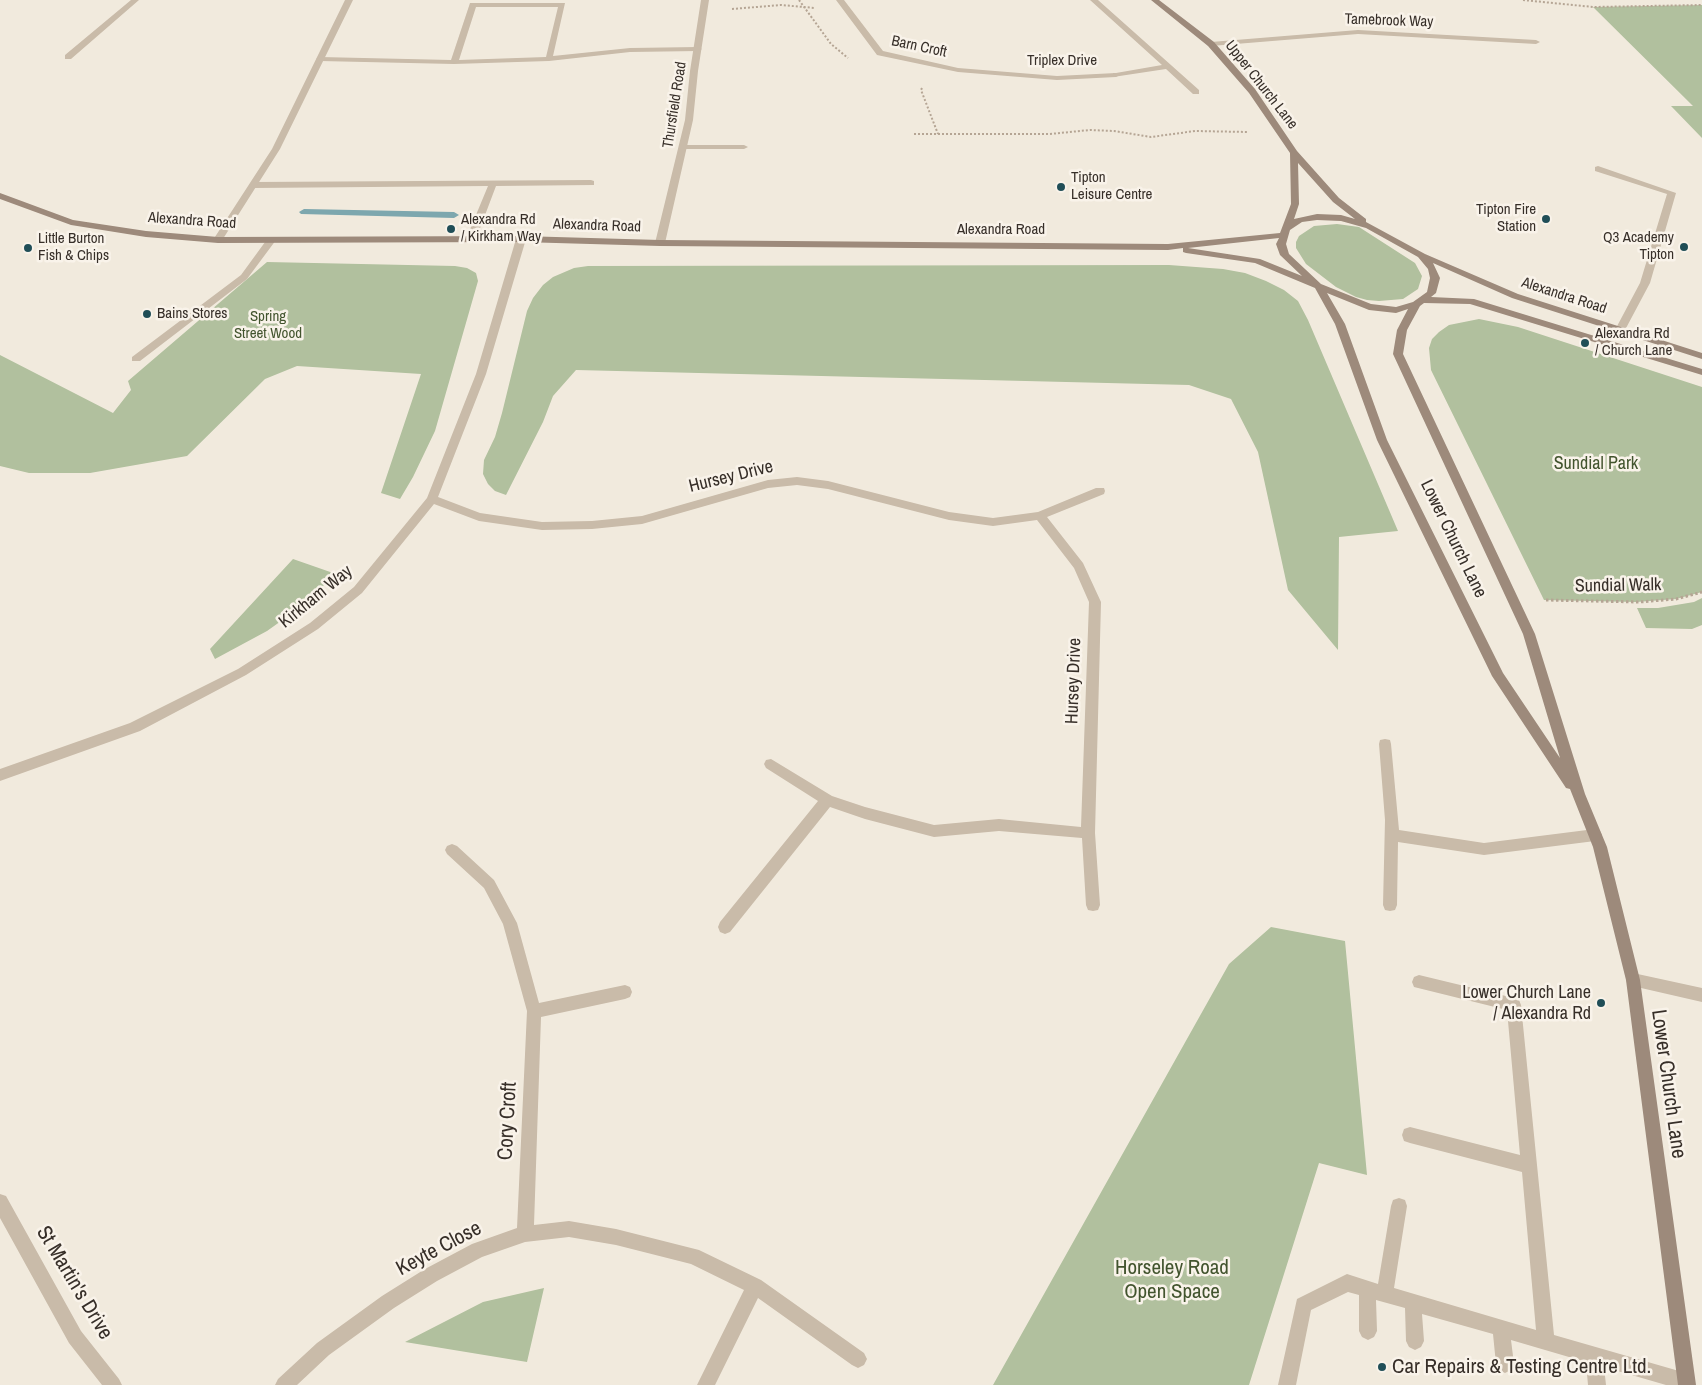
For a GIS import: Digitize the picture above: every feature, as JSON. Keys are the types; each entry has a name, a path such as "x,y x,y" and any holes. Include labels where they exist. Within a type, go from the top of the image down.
{"main road":[{"name":"Upper Church Lane","path":"1155,0 1211,44 1252,91 1294,153 1336,200 1369,226"},
{"name":"Upper Church Lane","path":"1285,232 1295,204 1294,153"},
{"name":"Alexandra Road","path":"0,196 71,222 146,234 218,240 521,239 660,243 1168,247 1285,232 1299,220 1318,217 1341,218 1369,226 1421,255 1515,296 1702,356"},
{"path":"1285,232 1281,244 1285,255 1319,288"},
{"name":"Alexandra Road","path":"1168,247 1257,261 1369,307 1396,310 1419,302 1471,301 1702,372"},
{"name":"Lower Church Lane","path":"1421,255 1432,268 1435,278 1431,293 1419,302 1402,330 1398,354 1529,634 1578,794 1600,847 1633,980 1686,1383"},
{"name":"Lower Church Lane","path":"1319,288 1340,324 1382,440 1498,676 1578,794"}],"street":[{"path":"68,58 134,0"},
{"path":"218,240 276,149 349,0"},
{"name":"Thursfield Road","path":"660,243 689,120 694,70 705,0"},
{"path":"1094,0 1166,67 1196,92"},
{"name":"Barn Croft","path":"841,2 880,53 958,70"},
{"path":"454,62 473,5 562,5 549,59"},
{"name":"Tamebrook Way","path":"1211,44 1358,32 1536,42"},
{"path":"320,59 454,62 549,59 630,50 698,49"},
{"name":"Triplex Drive","path":"958,70 1057,78 1116,74 1166,67"},
{"path":"684,147 744,147"},
{"path":"1598,169 1672,192 1645,283 1620,330"},
{"path":"253,185 591,183"},
{"path":"471,239 493,184"},
{"name":"Kirkham Way","path":"0,775 135,727 242,672 314,626 358,590 432,499 482,374 521,239"},
{"path":"136,359 244,277 271,240"},
{"name":"Hursey Drive","path":"432,499 479,516 542,526 592,525 642,520 768,484 797,481 828,485 949,516 993,522 1040,516 1100,491"},
{"name":"Hursey Drive","path":"1040,516 1079,566 1095,602 1088,833 1093,905"},
{"path":"1385,744 1392,820 1390,905"},
{"path":"771,764 827,800 865,813 934,831 998,825 1088,833"},
{"path":"725,927 827,800"},
{"path":"1392,835 1484,849 1595,835"},
{"name":"Cory Croft","path":"452,850 489,884 510,923 534,1011 525,1234"},
{"path":"1633,980 1702,995"},
{"path":"1419,982 1514,1005 1546,1341"},
{"path":"534,1011 625,992"},
{"path":"1410,1135 1530,1166"},
{"name":"St Martin's Drive","path":"0,1202 75,1336 113,1385"},
{"path":"1385,1294 1399,1206"},
{"name":"Keyte Close","path":"284,1385 322,1349 430,1275 478,1250 525,1234 569,1229 616,1237 693,1256 755,1286 858,1359"},
{"path":"1287,1385 1303,1305 1347,1283 1594,1354 1686,1383"},
{"path":"706,1385 755,1286"},
{"path":"1367,1290 1368,1331"},
{"path":"1413,1302 1415,1341"},
{"path":"1501,1327 1505,1364"},
{"path":"1594,1354 1597,1385"}],"path":[{"path":"1523,0 1593,8 1702,5"},
{"path":"702,17 746,7 781,5 814,8 841,2"},
{"path":"921,90 938,134"},
{"path":"914,134 1050,134 1090,130 1114,131 1150,137 1195,131 1249,132"},
{"name":"Sundial Walk","path":"1544,600 1639,602 1676,599 1702,592"}],"green space":[{"path":"1702,5 1702,138 1671,106 1693,106 1593,7"},
{"path":"1337,224 1359,227 1415,263 1422,276 1418,289 1403,299 1367,300 1336,287 1306,264 1296,248 1299,236 1314,226"},
{"name":"Spring Street Wood","path":"267,262 455,266 467,268 476,273 478,281 435,431 400,499 381,493 421,374 297,366 265,379 187,456 90,473 29,473 0,466 0,355 113,413 131,390 128,381"},
{"path":"1169,265 1223,269 1245,273 1266,281 1284,290 1298,301 1308,320 1398,531 1339,537 1338,650 1288,590 1258,452 1231,399 1189,385 576,370 553,396 543,422 506,495 495,491 488,484 483,474 484,460 495,437 502,413 527,311 533,298 543,285 553,277 574,268 588,266"},
{"name":"Sundial Park","path":"1479,319 1518,327 1702,387 1702,592 1676,599 1636,602 1544,600 1431,370 1429,348 1432,339 1449,325"},
{"path":"293,559 336,574 298,609 267,631 215,659 210,649"},
{"path":"1702,598 1702,625 1692,629 1646,628 1637,608 1658,608 1694,602"},
{"name":"Horseley Road Open Space","path":"1271,927 1345,941 1367,1175 1319,1163 1249,1385 993,1385 1229,964"},
{"path":"544,1288 527,1362 405,1342 483,1302"}],"waterway":[{"path":"304,212 454,215"}],"place":[{"name":"Tipton Leisure Centre","path":"1061,187"},
{"name":"Tipton Fire Station","path":"1546,219"},
{"name":"Alexandra Rd / Kirkham Way","path":"451,229"},
{"name":"Q3 Academy Tipton","path":"1684,247"},
{"name":"Little Burton Fish & Chips","path":"28,248"},
{"name":"Bains Stores","path":"147,314"},
{"name":"Alexandra Rd / Church Lane","path":"1585,343"},
{"name":"Lower Church Lane / Alexandra Rd","path":"1601,1003"},
{"name":"Car Repairs & Testing Centre Ltd.","path":"1382,1367"}]}
